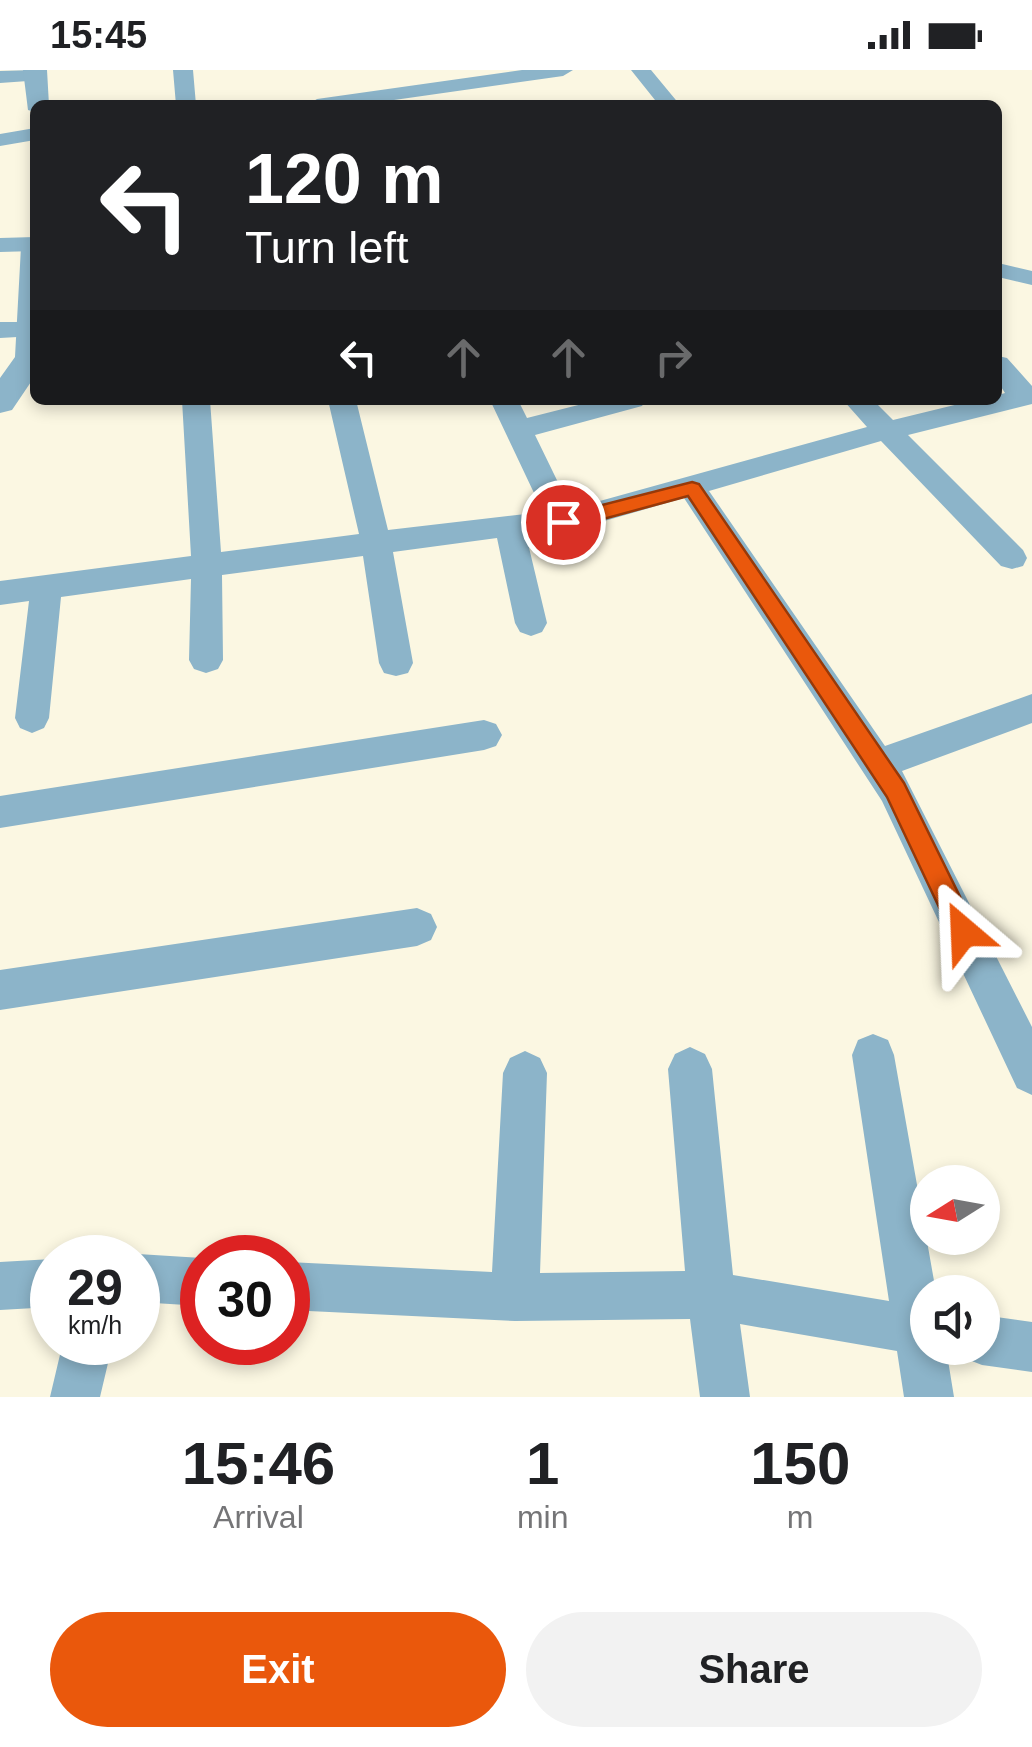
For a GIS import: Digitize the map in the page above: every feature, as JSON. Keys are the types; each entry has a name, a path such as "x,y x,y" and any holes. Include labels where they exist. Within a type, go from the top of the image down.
{"street":[{"path":"183,70 186,100"},
{"path":"364,100 526,83 563,70"},
{"path":"641,70 666,100"},
{"path":"0,78 35,73 37,100"},
{"path":"0,140 30,135"},
{"path":"0,244 30,249"},
{"path":"1002,271 1032,278"},
{"path":"0,330 30,347"},
{"path":"0,402 30,351"},
{"path":"1002,368 1029,397 1002,404"},
{"path":"196,405 207,565 206,660"},
{"path":"343,405 376,542 396,663"},
{"path":"506,405 563,522"},
{"path":"517,430 613,405"},
{"path":"861,405 1012,558"},
{"path":"0,593 509,524 563,522 996,405"},
{"path":"692,488 895,790 1032,1073"},
{"path":"509,524 531,622"},
{"path":"32,718 46,587"},
{"path":"879,764 1032,708"},
{"path":"0,812 484,735"},
{"path":"0,990 417,927"},
{"path":"874,1055 913,1275"},
{"path":"690,1069 711,1295 725,1397"},
{"path":"515,1296 525,1074"},
{"path":"0,1286 30,1284"},
{"path":"310,1287 515,1296 711,1295 910,1329"},
{"path":"1000,1343 1032,1347"},
{"path":"75,1397 83,1365"},
{"path":"926,1365 929,1397"}],"route":[{"path":"563,522 692,488 895,790 964,932"}]}
